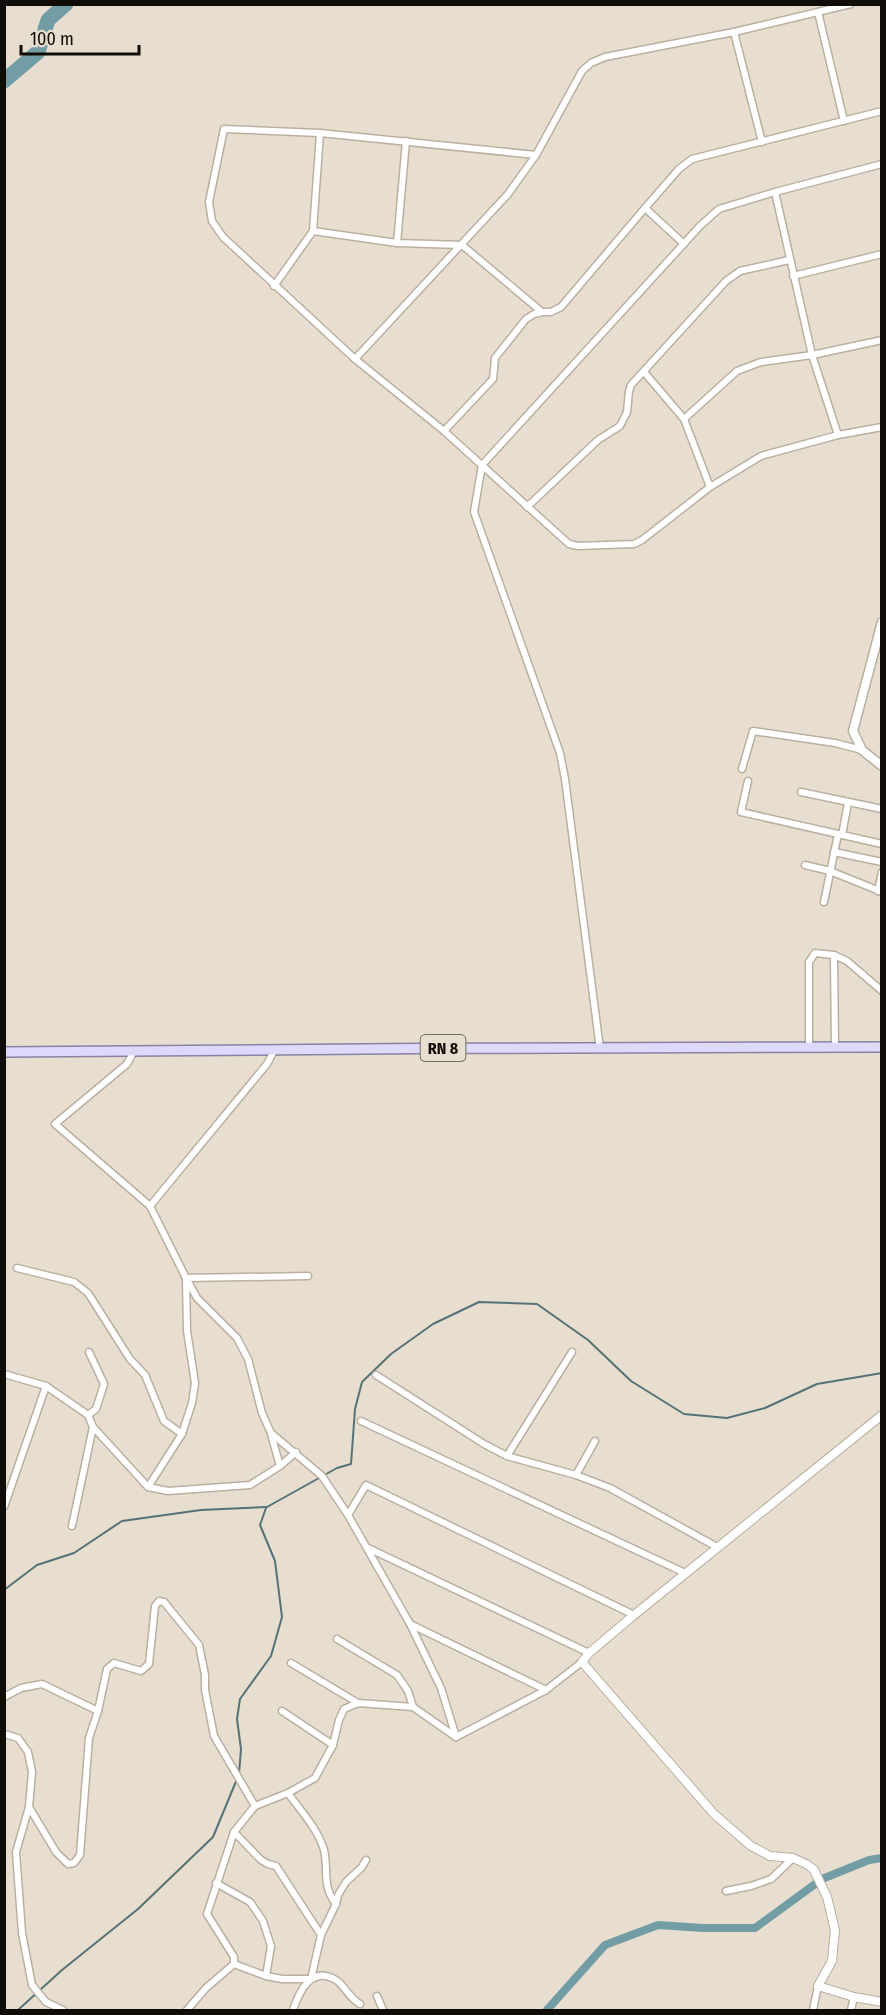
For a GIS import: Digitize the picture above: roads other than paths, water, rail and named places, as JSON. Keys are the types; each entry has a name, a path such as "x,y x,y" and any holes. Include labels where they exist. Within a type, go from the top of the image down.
{"main road":[{"path":"882,622 853,731 862,750 882,766"},
{"name":"RN 8","path":"4,1052 882,1047"}],"street":[{"path":"355,358 508,194 536,155 582,71 591,63 605,57 734,32 851,4"},
{"path":"819,12 844,121"},
{"path":"734,32 762,142"},
{"path":"444,431 493,379 495,358 526,320 534,314 551,312 561,307 679,169 692,159 882,111"},
{"path":"536,155 320,133 224,129 209,201 212,221 224,237 274,286 355,358 444,431 569,544 578,546 629,545 642,540 710,487 761,456 838,435 882,427"},
{"path":"274,286 313,231 320,133"},
{"path":"397,243 406,141"},
{"path":"600,1049 560,753 474,512 482,465 700,226 719,209 882,164"},
{"path":"775,192 812,355 838,435"},
{"path":"645,208 684,244"},
{"path":"313,231 397,243 462,245 542,312"},
{"path":"793,276 882,254"},
{"path":"527,507 598,440 620,426 627,412 631,385 733,274 789,260"},
{"path":"534,314 536,306"},
{"path":"684,419 737,371 761,362 812,355 882,340"},
{"path":"644,372 684,419 710,487"},
{"path":"742,769 753,731 835,743 862,750"},
{"path":"748,781 741,812 882,844"},
{"path":"801,792 882,809"},
{"path":"824,902 834,852 848,803"},
{"path":"834,852 882,862"},
{"path":"805,865 830,871 880,892 882,872"},
{"path":"809,1047 809,962 815,953 834,955 847,961 882,991"},
{"path":"834,955 835,1047"},
{"path":"150,1206 267,1064 275,1049"},
{"path":"134,1050 127,1064 55,1124 150,1206 197,1298 237,1338 248,1359 262,1413 271,1433 280,1466"},
{"path":"17,1268 74,1282 88,1293 130,1359 145,1376 164,1421 182,1434"},
{"path":"186,1278 308,1276"},
{"path":"148,1487 182,1434 192,1403 195,1383 187,1331 186,1278"},
{"path":"88,1415 96,1409 104,1384 89,1352"},
{"path":"507,1456 572,1352"},
{"path":"4,1374 46,1386 88,1415 93,1427 148,1487 168,1491 249,1485 280,1466 296,1452"},
{"path":"376,1375 484,1444 507,1456 576,1475 610,1488 717,1547"},
{"path":"4,1507 46,1386"},
{"path":"456,1737 546,1690 685,1573 882,1415"},
{"path":"361,1421 685,1573"},
{"path":"72,1526 93,1427"},
{"path":"271,1433 322,1476 348,1515 410,1624 441,1688 456,1737"},
{"path":"576,1475 595,1441"},
{"path":"348,1515 366,1485 634,1615"},
{"path":"367,1547 589,1653"},
{"path":"28,1807 56,1852 68,1864 74,1863 80,1855 89,1738 98,1711 107,1669 114,1663 141,1671 149,1664 155,1606 159,1601 164,1602 199,1645 214,1736 255,1806"},
{"path":"410,1624 546,1690"},
{"path":"337,1639 397,1675 408,1690 413,1707"},
{"path":"582,1662 714,1814 751,1846 770,1856 793,1858 808,1864 814,1870 827,1897 835,1930 832,1961 818,1986 813,2010"},
{"path":"291,1663 358,1703 413,1707 456,1737"},
{"path":"4,1697 21,1688 42,1684 98,1711"},
{"path":"187,2010 206,1988 234,1964 234,1957 207,1914 234,1832 255,1806 288,1793 315,1778 333,1745 344,1709 358,1703"},
{"path":"282,1711 333,1745"},
{"path":"4,1734 18,1738 28,1752 32,1772 28,1807 16,1852 22,1933 32,1985 46,2002 63,2010"},
{"path":"288,1793 318,1836 324,1851 325,1878 329,1894 336,1904"},
{"path":"234,1832 261,1860 276,1866 321,1935"},
{"path":"726,1891 751,1886 771,1878 793,1858"},
{"path":"293,2010 300,1989 311,1979 321,1935 338,1895 346,1882 366,1860"},
{"path":"216,1883 250,1902 263,1921 271,1946 266,1976"},
{"path":"234,1964 266,1976 282,1979 311,1979 322,1976 337,1980 360,2004"},
{"path":"818,1986 854,1997 882,2002"},
{"path":"376,1996 383,2010"},
{"path":"850,2010 854,1997"}],"waterway":[{"path":"4,81 38,52 48,20 66,4"},
{"path":"4,1590 37,1565 74,1553 122,1521 201,1510 267,1507 337,1468 351,1464 355,1409 362,1382 391,1354 433,1324 479,1302 537,1304 588,1340 631,1381 684,1414 727,1418 765,1408 817,1384 882,1373"},
{"path":"239,1774 241,1749 237,1719 240,1699 271,1656 282,1617 275,1561 260,1525 266,1508"},
{"path":"18,2010 62,1970 138,1909 213,1837 237,1779"},
{"path":"547,2010 605,1945 658,1925 755,1928 822,1879 869,1860 882,1858"}]}
